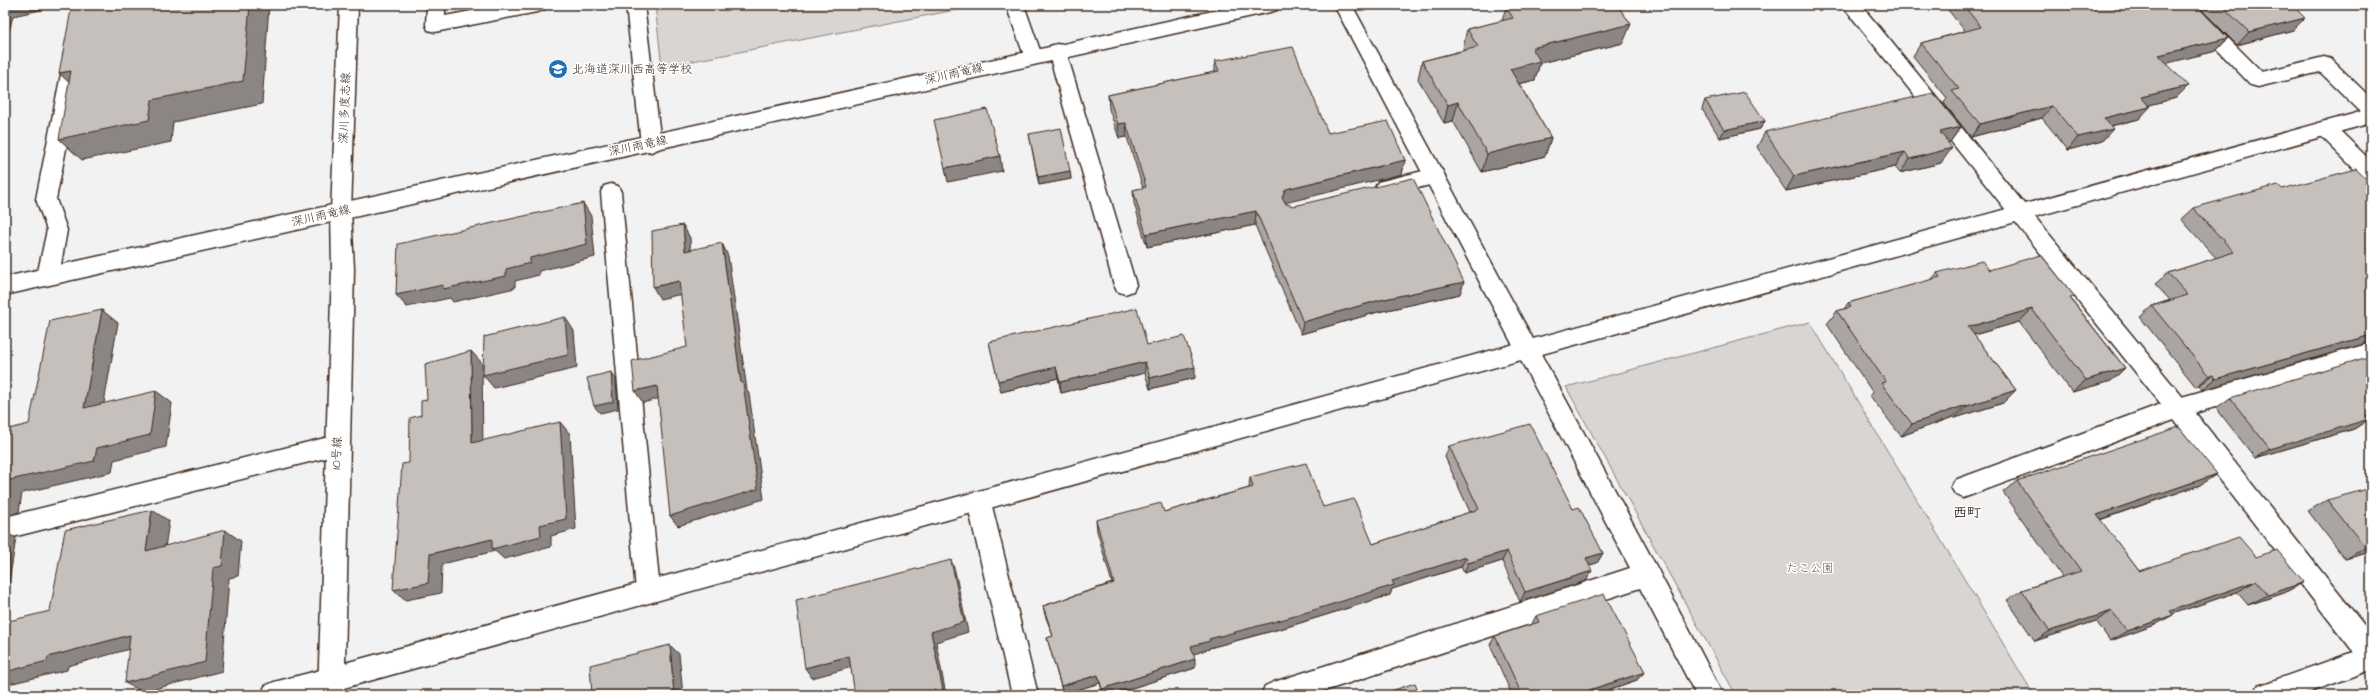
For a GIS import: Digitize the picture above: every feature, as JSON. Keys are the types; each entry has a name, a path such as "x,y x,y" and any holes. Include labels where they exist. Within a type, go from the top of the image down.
{"street":[{"name":"深川多度志線","path":"341,211 348,5"},
{"path":"436,5 435,25 536,5"},
{"path":"635,5 651,144"},
{"path":"1014,5 1033,56"},
{"name":"深川雨竜線","path":"5,286 651,144 1033,56 1270,5"},
{"path":"1343,5 1527,348 1710,695"},
{"path":"1851,5 2019,214 2178,408 2371,654"},
{"path":"2184,5 2258,80 2324,64 2371,110"},
{"path":"48,276 57,230 46,199 77,45"},
{"path":"1057,51 1126,285"},
{"path":"274,695 331,687 648,591 979,502 1527,348 2371,116"},
{"path":"2325,128 2371,173"},
{"path":"1367,192 1434,176"},
{"path":"611,192 648,591"},
{"name":"10号線","path":"331,687 343,269 341,211"},
{"path":"1963,487 2178,408 2371,352"},
{"path":"5,528 337,445"},
{"path":"979,502 1025,695"},
{"path":"1274,695 1647,574"},
{"path":"2267,695 2371,658"}],"green space":[{"path":"655,5 981,5 662,67"},
{"name":"たこ公園","path":"1810,322 2034,695 1736,695 1566,387"}],"building":[{"path":"72,5 250,5 243,81 152,100 149,120 59,139 71,71 59,73"},
{"path":"1514,5 1617,5 1631,24 1532,48 1540,61 1510,69 1551,138 1487,154 1458,102 1448,105 1422,61 1478,47 1467,29 1513,18 1506,7"},
{"path":"1963,5 2196,5 2228,38 2159,55 2188,86 2141,97 2150,107 2104,118 2113,129 2078,137 2052,106 1980,124 1952,91 1959,89 1921,43 1981,27"},
{"path":"2221,5 2292,5 2305,18 2249,32"},
{"path":"1293,47 1328,133 1388,121 1405,160 1286,189 1282,197 1286,204 1294,206 1413,178 1464,282 1380,300 1303,322 1256,211 1146,234 1133,190 1146,187 1126,123 1118,124 1108,95 1219,71 1215,61"},
{"path":"1745,92 1765,121 1724,130 1705,100"},
{"path":"1933,93 1961,127 1940,132 1952,148 1910,159 1905,152 1794,176 1765,132"},
{"path":"987,109 1000,156 945,168 934,120"},
{"path":"1061,128 1070,171 1038,177 1029,134"},
{"path":"2356,169 2371,184 2371,335 2215,379 2213,375 2209,376 2152,306 2188,295 2168,273 2234,252 2193,208 2278,185 2282,189"},
{"path":"583,203 587,244 530,258 530,263 506,269 506,276 443,289 443,285 396,295 398,244"},
{"path":"683,225 685,251 722,243 741,383 743,383 758,489 670,516 657,386 635,391 632,361 687,347 679,281 653,287 652,231"},
{"path":"2041,255 2075,297 2070,298 2125,368 2086,380 2032,309 1968,327 2016,390 1967,406 1966,405 1912,424 1881,383 1886,382 1837,311 1851,307 1848,303 1940,277 1937,273 1982,261 1989,270"},
{"path":"1137,308 1147,345 1184,336 1195,367 1150,378 1145,362 1060,382 1056,367 998,381 989,342"},
{"path":"102,310 84,408 156,391 150,435 97,448 94,461 5,481 5,430 29,424 50,321"},
{"path":"565,317 568,355 483,375 484,337"},
{"path":"471,351 472,443 560,422 566,519 540,525 541,536 492,549 492,539 430,554 428,583 393,590 402,464 409,463 410,418 421,415 421,401 427,400 425,364"},
{"path":"2371,356 2371,414 2366,415 2369,419 2270,449 2230,398"},
{"path":"611,372 613,402 594,406 587,378"},
{"path":"1530,424 1573,509 1579,507 1603,553 1586,558 1592,571 1525,592 1507,551 1468,563 1466,557 1392,581 1394,585 1288,618 1209,639 1210,641 1191,646 1195,659 1102,689 1098,675 1061,686 1047,638 1053,636 1043,606 1114,583 1096,520 1161,503 1164,512 1253,487 1250,477 1306,463 1323,507 1354,499 1373,544 1479,509 1449,446"},
{"path":"2179,427 2217,474 2097,515 2139,571 2239,537 2256,557 2277,550 2304,582 2268,595 2256,581 2170,611 2173,615 2127,631 2112,611 2050,631 2022,590 2081,571 2017,481"},
{"path":"2371,488 2371,547 2366,548 2327,500"},
{"path":"152,510 146,551 225,530 222,566 213,568 205,662 125,683 130,635 48,657 47,661 5,672 5,622 50,611 65,530"},
{"path":"951,560 964,622 931,632 944,695 855,695 849,656 805,668 796,600"},
{"path":"1604,594 1645,672 1589,690 1591,695 1522,695 1495,636 1539,622 1536,616"},
{"path":"670,645 674,695 592,695 590,665"},
{"path":"1415,683 1420,695 1379,695"}],"place":[{"name":"北海道深川西高等学校","path":"558,69"}],"district":[{"name":"西町","path":"1967,513"}]}
